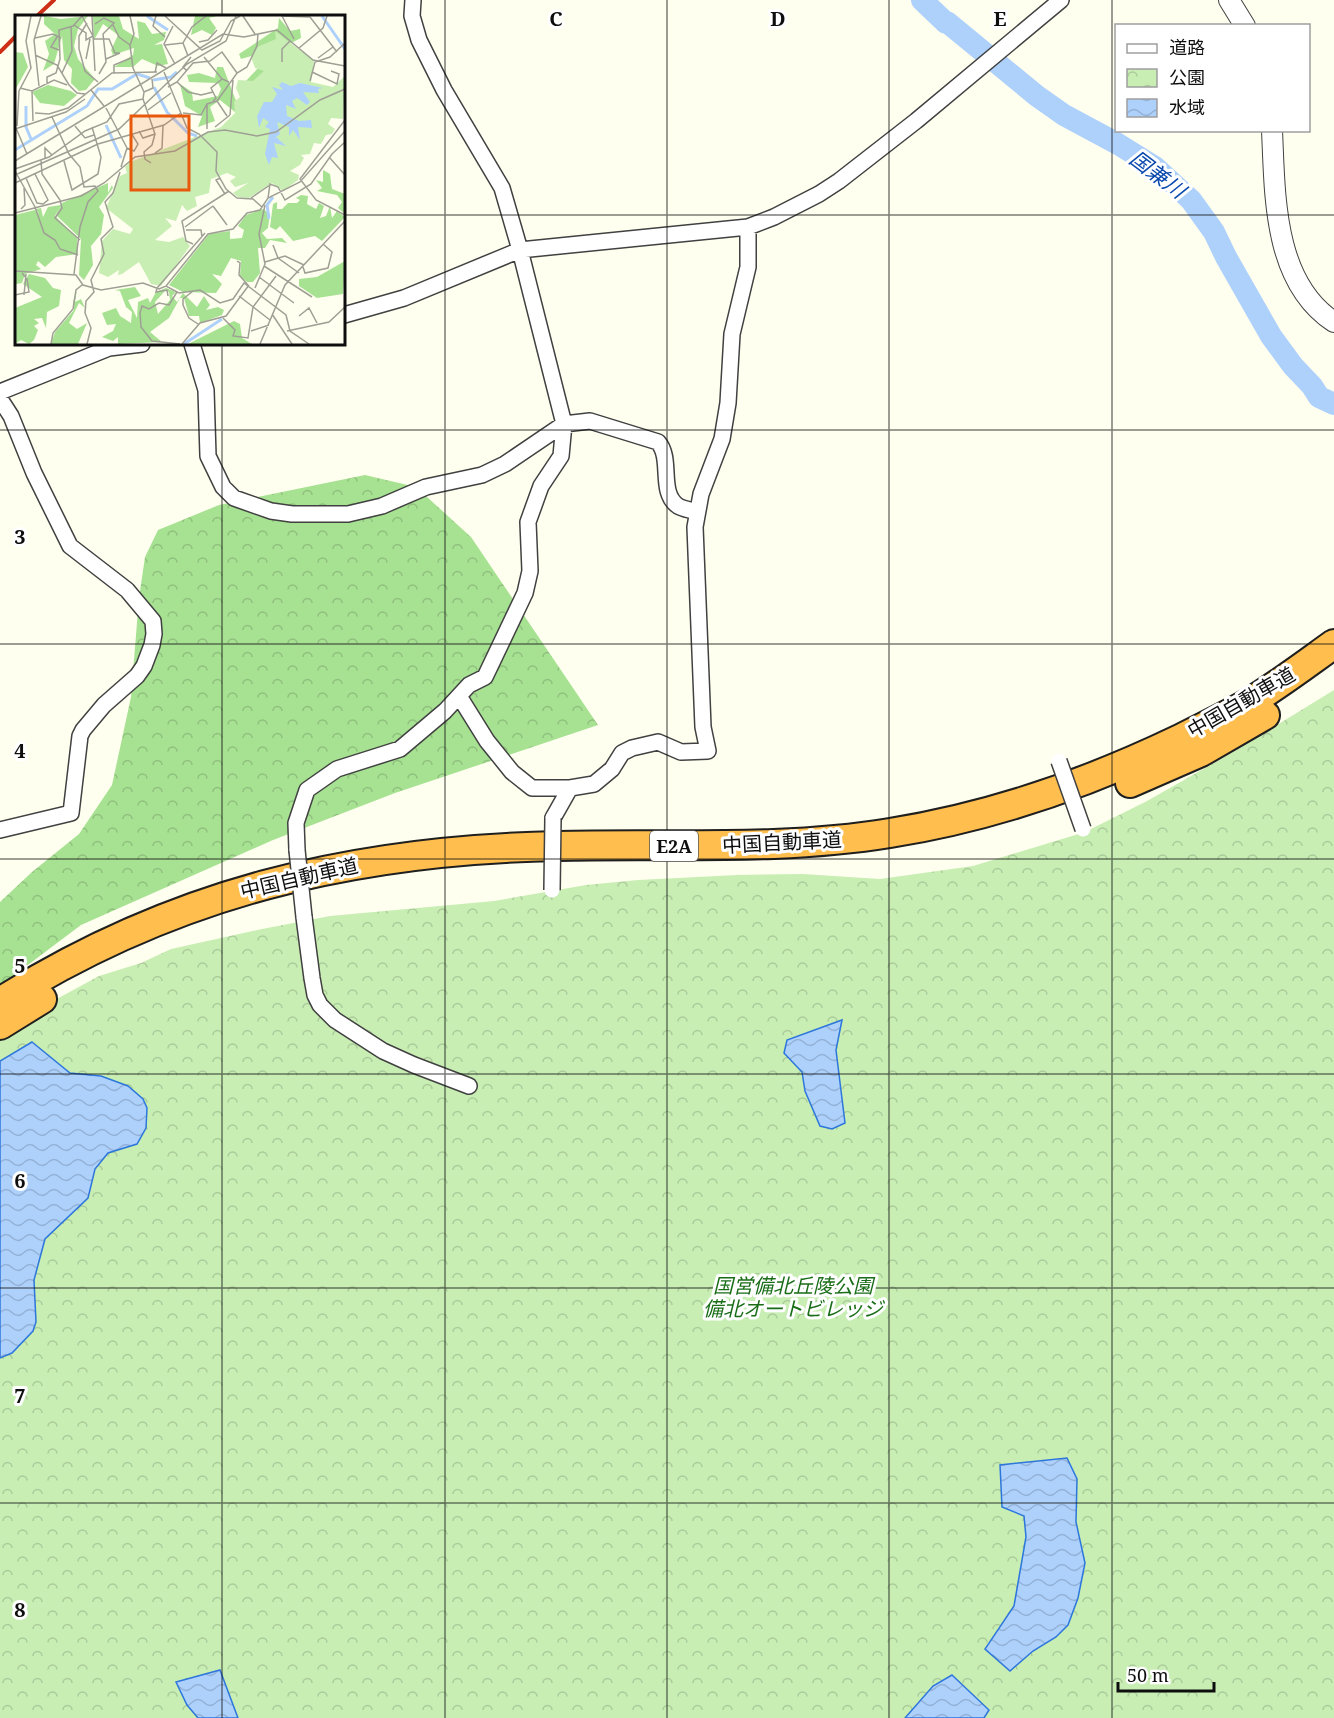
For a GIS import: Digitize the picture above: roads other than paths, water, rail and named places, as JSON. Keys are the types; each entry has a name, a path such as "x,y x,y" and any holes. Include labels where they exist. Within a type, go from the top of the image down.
{"highway":[{"name":"中国自動車道","path":"0,1002 77,957 133,930 246,889 312,872 387,859 490,848 801,844 887,834 958,821 1022,803 1138,759 1246,704 1334,644"},
{"name":"中国自動車道","path":"0,1025 96,968 140,948 188,928 249,907 315,891 389,878 492,867 621,864 711,866 801,863 890,853 963,840 1030,821 1093,798 1191,756 1256,721 1334,668"}],"street":[{"path":"413,0 412,16 419,40 444,90 502,188 564,424 561,456 541,486 528,522 530,571 525,593 485,677 469,685 445,711 400,749 337,769 307,790 296,823 297,850 312,978 315,995 320,1005 335,1020 384,1051 469,1086"},
{"path":"345,315 404,298 520,250 748,227 774,217 819,194 838,181 916,121 1060,0"},
{"path":"1229,0 1244,24"},
{"path":"1272,132 1275,188 1279,224 1285,249 1298,283 1320,313 1334,322"},
{"path":"459,696 488,741 523,782 532,789 570,788 594,784 612,769 622,753 632,748 658,742 681,752 708,751 703,727 695,526 701,494 722,439 728,403 732,334 748,267 748,227"},
{"path":"0,392 110,348 134,345"},
{"path":"192,345 206,390 208,456 223,487 234,498 271,511 292,514 348,514 382,506 426,487 482,475 505,464 564,424 590,421 658,442 662,446 669,496 679,506 697,512"},
{"path":"0,399 11,416 34,473 70,546 127,590 153,621 154,634 153,645 144,666 104,705 80,736 71,813 0,830"},
{"path":"1059,761 1083,829"},
{"path":"552,890 553,818 570,788"}],"water":[{"path":"842,1020 836,1050 845,1123 832,1129 820,1126 805,1091 802,1072 784,1053 787,1040"},
{"path":"32,1042 70,1073 101,1076 128,1086 143,1099 147,1108 146,1128 137,1144 108,1153 95,1169 88,1198 45,1239 34,1280 36,1322 33,1331 12,1353 0,1358 0,1061"},
{"path":"1067,1458 1077,1479 1076,1522 1085,1563 1078,1598 1068,1625 1056,1637 1033,1651 1010,1671 985,1649 1014,1606 1026,1537 1024,1516 1002,1507 1000,1465"},
{"path":"220,1670 238,1718 198,1718 187,1705 176,1682"},
{"path":"952,1675 989,1710 984,1718 905,1718 933,1686"}],"waterway":[{"name":"国兼川","path":"922,0 946,23 1037,96 1064,115 1155,167 1191,200 1214,232 1271,336 1319,397 1334,404"}],"railway":[{"path":"38,15 54,0"},
{"path":"0,52 15,37"}],"park label":[{"name":"国営備北丘陵公園 備北オートビレッジ","path":"793,1296"}]}
